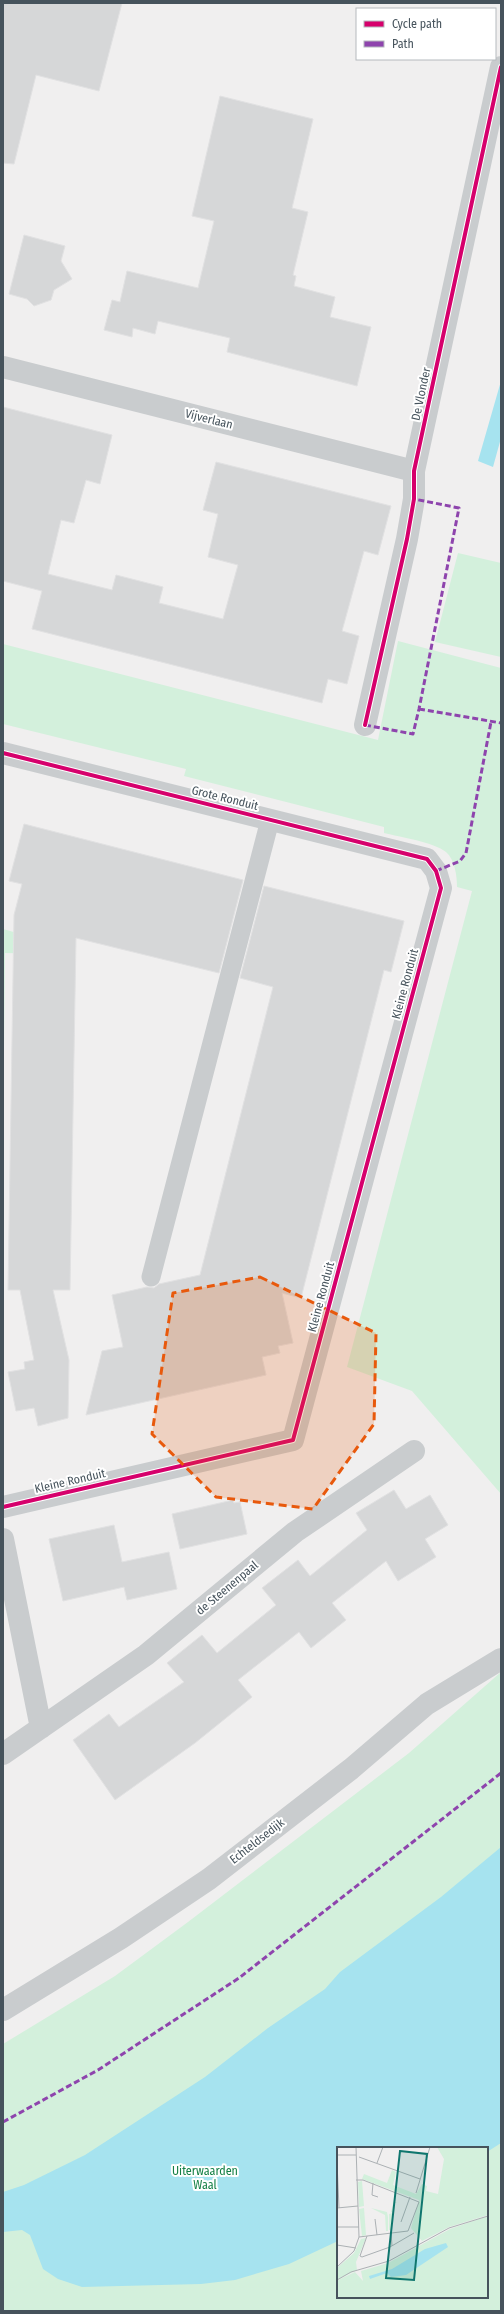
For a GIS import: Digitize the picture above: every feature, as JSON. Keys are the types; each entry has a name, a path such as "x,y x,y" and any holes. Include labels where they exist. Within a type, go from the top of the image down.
{"street":[{"name":"De Vlonder","path":"365,725 407,539 414,499 414,471 501,67"},
{"name":"Vijverlaan","path":"3,367 414,471"},
{"name":"Grote Ronduit","path":"3,753 427,859 436,871"},
{"name":"Kleine Ronduit","path":"3,1507 293,1440 441,888 436,871"},
{"name":"de Steenenpaal","path":"3,1754 146,1655 295,1532 414,1451"},
{"path":"3,1539 41,1728"},
{"name":"Echteldsedijk","path":"3,2010 121,1938 209,1879 351,1769 427,1704 501,1659"}],"lane":[{"path":"151,1277 270,820"}],"highlighted area":[{"path":"260,1277 376,1333 374,1424 313,1509 216,1497 152,1434 173,1293"}],"green space":[{"path":"458,553 501,563 501,657 435,642"},
{"path":"398,641 501,668 501,1494 412,1391 347,1367 472,891 457,887 457,878 452,859 441,848 434,845 384,833 384,827 184,776 186,769 3,724 3,644 378,740"},
{"path":"3,929 56,944 54,954 5,953 3,1145"},
{"name":"Uiterwaarden Waal","path":"501,1672 501,2311 3,2311 3,2044 115,1976 409,1753"}],"water":[{"path":"501,381 501,438 493,467 478,461"},
{"name":"Uiterwaarden Waal","path":"501,1847 501,2143 488,2151 488,2147 337,2147 337,2241 289,2264 235,2280 201,2284 82,2287 58,2279 43,2269 30,2235 22,2230 3,2232 3,2192 24,2185 85,2155 205,2077 268,2028 325,1989 340,1972 441,1897"}],"building":[{"path":"3,3 122,3 99,91 36,75 14,164 3,163"},
{"path":"220,96 313,119 292,208 308,212 293,275 296,276 294,286 335,297 330,317 371,327 357,386 227,352 230,338 158,321 155,334 133,328 132,337 104,330 112,300 120,302 127,271 198,288 214,221 192,216"},
{"path":"24,235 65,246 61,261 72,279 54,290 51,300 34,306 27,299 9,294"},
{"path":"3,407 112,435 100,484 86,480 74,523 61,520 48,574 112,590 116,575 163,587 159,603 223,619 238,565 208,557 218,514 203,510 216,462 391,506 378,555 364,551 342,631 359,636 347,684 328,679 322,703 32,629 42,591 3,581"},
{"path":"24,824 243,880 219,973 76,938 70,1290 53,1290 69,1360 68,1418 38,1426 34,1408 16,1411 8,1372 25,1369 24,1362 34,1360 20,1290 8,1290 14,915 22,884 9,881"},
{"path":"264,886 404,921 391,972 384,970 301,1298 282,1293 293,1343 278,1346 280,1353 262,1357 266,1375 86,1415 102,1351 123,1347 112,1295 147,1287 154,1288 159,1284 200,1275 273,987 240,978"},
{"path":"394,1490 406,1509 430,1495 448,1525 425,1539 436,1557 398,1581 386,1561 332,1603 346,1620 311,1648 299,1632 238,1680 252,1697 195,1743 115,1800 73,1740 109,1714 119,1727 184,1682 167,1663 202,1635 217,1653 276,1605 262,1588 298,1560 310,1576 367,1530 356,1513"},
{"path":"233,1500 234,1503 240,1502 247,1534 180,1549 172,1514"},
{"path":"114,1525 122,1562 169,1552 177,1589 127,1600 124,1587 63,1601 49,1539"}],"marked path":[{"path":"365,725 413,734 419,709 459,508 414,499"},
{"path":"419,709 501,723"},
{"path":"436,871 460,861 466,853 491,722"},
{"path":"3,2122 98,2070 239,1978 501,1773"}],"cycle path":[{"path":"365,725 407,539 414,499 414,471 501,67"},
{"path":"3,753 427,859 436,871 441,888 293,1440 3,1507"}]}
